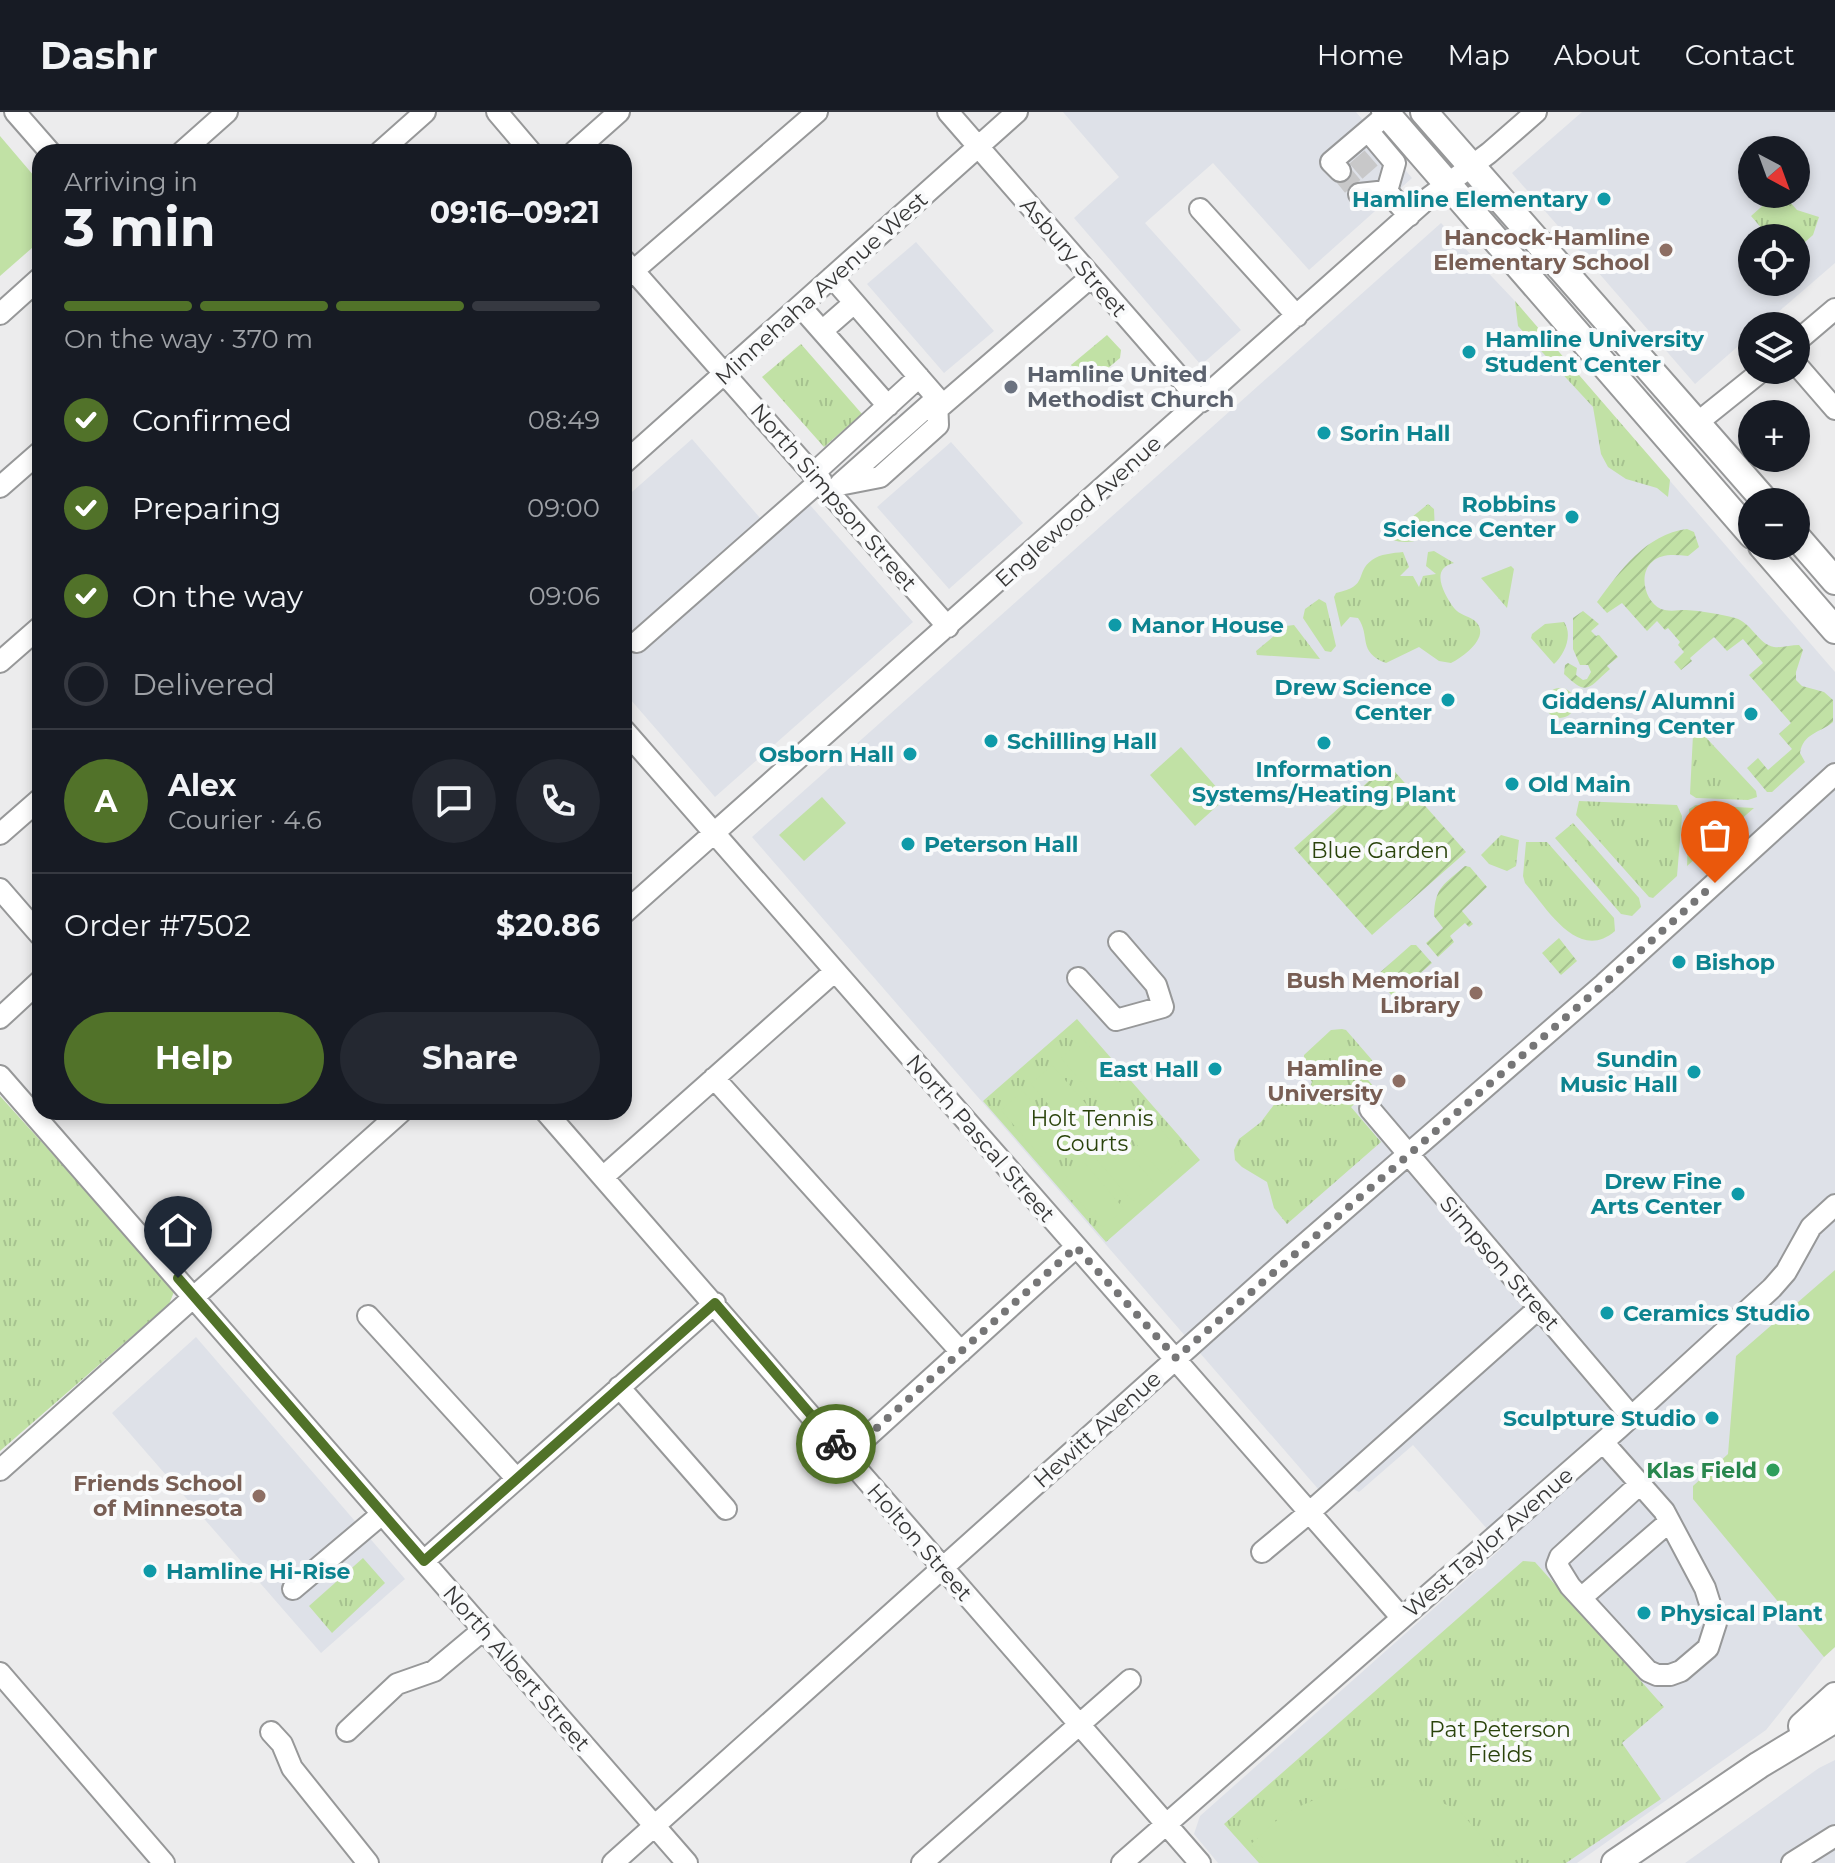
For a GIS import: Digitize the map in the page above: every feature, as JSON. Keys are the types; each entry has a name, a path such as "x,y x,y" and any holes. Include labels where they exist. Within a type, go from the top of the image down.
{"main road":[{"path":"1424,112 1754,488"},
{"path":"1380,119 1448,183 1738,519"},
{"path":"1810,552 1835,581"},
{"path":"1774,560 1835,630"},
{"path":"1759,1765 1835,1696"},
{"path":"1615,1863 1759,1765 1835,1719"}],"street":[{"path":"191,144 227,112"},
{"path":"389,144 425,112"},
{"path":"497,112 524,144"},
{"path":"583,144 619,112"},
{"path":"632,266 817,112"},
{"name":"Asbury Street","path":"948,112 1201,402"},
{"name":"Minnehaha Avenue West","path":"632,456 1017,112"},
{"name":"Englewood Avenue","path":"632,906 1409,216 1536,112"},
{"path":"22,114 44,144"},
{"path":"1340,171 1331,162 1352,152 1380,119"},
{"path":"1359,194 1381,185 1395,163 1380,119"},
{"path":"1381,185 1409,216"},
{"path":"1200,209 1297,316"},
{"name":"North Simpson Street","path":"632,275 826,483 948,627"},
{"path":"826,483 880,477 938,425 938,403 832,277"},
{"path":"938,403 1091,277"},
{"path":"0,314 32,285"},
{"path":"822,331 854,303"},
{"path":"800,306 888,406"},
{"path":"1810,330 1835,309"},
{"path":"637,642 826,483 888,406 919,377"},
{"path":"1810,380 1835,409"},
{"path":"1697,423 1746,384"},
{"path":"0,487 32,459"},
{"path":"0,662 32,634"},
{"name":"North Pascal Street","path":"632,739 1401,1617"},
{"name":"Hewitt Avenue","path":"613,1863 1176,1358 1604,984 1835,774"},
{"path":"0,834 32,806"},
{"path":"0,889 32,926"},
{"path":"1078,978 1116,1020 1163,1007 1156,985 1119,942"},
{"path":"603,1177 835,971"},
{"path":"0,1018 32,988"},
{"name":"North Albert Street","path":"0,1076 32,1112"},
{"path":"714,1078 961,1352"},
{"name":"Simpson Street","path":"1370,1109 1631,1416"},
{"name":"North Albert Street","path":"39,1120 687,1863"},
{"path":"0,1470 392,1120"},
{"name":"Holton Street","path":"553,1120 1200,1863"},
{"name":"West Taylor Avenue","path":"1122,1863 1603,1442 1780,1281 1807,1233 1835,1205"},
{"path":"846,1456 1076,1247"},
{"path":"424,1561 715,1303"},
{"path":"1262,1552 1539,1308"},
{"path":"368,1316 516,1478"},
{"path":"619,1387 726,1509"},
{"path":"1603,1442 1664,1511 1705,1588 1716,1623 1708,1648 1681,1671 1670,1675 1657,1675 1641,1665 1581,1598 1557,1565 1560,1557 1640,1484"},
{"path":"293,1589 382,1514"},
{"path":"1581,1598 1669,1522"},
{"path":"347,1731 397,1684 434,1671 483,1630"},
{"path":"0,1673 164,1863"},
{"path":"922,1863 1130,1680"},
{"path":"0,1707 16,1692"},
{"path":"271,1732 282,1744 292,1768 368,1863"},
{"path":"1792,1863 1835,1836"}],"shaded area":[{"path":"1063,112 1356,112 1412,178 1309,270 1213,163 1145,223 1241,330 1201,365 1074,218 1119,177"},
{"name":"Hancock-Hamline Elementary School","path":"1582,112 1835,112 1835,263 1810,285 1810,224 1738,224 1738,296 1797,296 1778,312 1738,312 1738,346 1695,384 1512,173"},
{"name":"Hamline University","path":"1441,223 1513,299 1835,672 1835,1647 1766,1730 1577,1863 1218,1863 1194,1834 1200,1816 1503,1547 1413,1445 1359,1492 1344,1484 1332,1505 752,837"},
{"path":"916,242 994,331 944,373 867,284"},
{"path":"692,439 760,518 795,488 913,622 715,797 632,701 632,492"},
{"path":"951,442 1023,523 949,589 877,507"},
{"name":"Friends School of Minnesota","path":"196,1337 405,1579 321,1653 112,1413"},
{"path":"1835,1760 1835,1863 1685,1863 1819,1768"}],"green space":[{"path":"0,136 32,174 32,248 0,276"},
{"path":"1760,208 1795,208 1819,217 1810,238 1810,224 1758,224 1751,216"},
{"path":"1515,301 1670,480 1668,497 1657,488 1626,479 1608,467 1601,454 1593,407 1518,326"},
{"path":"1107,335 1121,350 1120,358 1100,375 1081,377 1071,365"},
{"path":"801,344 862,414 824,447 762,377"},
{"path":"1428,504 1434,509 1432,530 1423,538 1411,542 1393,540 1395,531"},
{"path":"1687,529 1694,532 1699,547 1688,556 1656,559 1645,573 1647,594 1655,605 1670,611 1698,611 1735,618 1768,645 1799,645 1803,650 1796,680 1802,686 1824,692 1833,700 1833,722 1805,741 1800,753 1805,762 1772,792 1767,792 1747,768 1758,758 1768,770 1792,749 1779,734 1791,723 1749,675 1763,663 1743,639 1727,651 1714,637 1681,670 1674,662 1684,652 1668,628 1665,630 1657,621 1647,631 1622,603 1607,613 1597,602 1625,567 1647,546 1672,532"},
{"path":"1434,551 1454,563 1442,570 1441,582 1456,610 1475,621 1479,627 1478,639 1451,663 1439,661 1419,647 1386,663 1377,659 1368,649 1358,618 1350,617 1341,627 1334,597 1336,593 1358,583 1372,560 1403,552 1409,567 1400,576 1413,576 1419,587 1423,576 1436,574 1426,566 1428,552"},
{"path":"1511,566 1514,569 1507,608 1481,578"},
{"path":"1319,599 1326,603 1336,646 1331,652 1325,651 1303,618 1305,609"},
{"path":"1583,611 1599,624 1591,631 1599,635 1618,657 1597,681 1583,688 1564,674 1568,663 1577,668 1576,675 1583,680 1591,672 1588,665 1580,665 1573,649 1573,618"},
{"path":"1564,622 1568,633 1566,644 1554,664 1531,638 1545,624"},
{"path":"1294,625 1320,659 1257,655 1256,651 1286,626"},
{"path":"1560,688 1571,692 1575,703 1571,714 1560,718 1549,714 1545,703 1549,692"},
{"path":"1698,729 1756,791 1757,797 1748,800 1696,798 1690,794 1693,735"},
{"path":"1181,747 1226,798 1195,826 1150,775"},
{"name":"Blue Garden","path":"1388,764 1466,852 1372,935 1294,848"},
{"path":"822,797 846,823 804,861 779,835"},
{"path":"1579,801 1677,805 1682,816 1677,876 1653,898 1649,897 1576,815"},
{"path":"1696,805 1754,808 1687,866 1689,809"},
{"path":"1573,823 1639,898 1641,907 1632,916 1621,914 1555,838"},
{"path":"1501,835 1519,840 1516,866 1507,871 1489,864 1481,855"},
{"path":"1526,842 1547,842 1614,918 1615,931 1601,939 1588,941 1576,936 1553,918 1525,883"},
{"path":"1465,866 1470,867 1487,887 1462,911 1473,924 1469,927 1465,923 1450,936 1454,942 1438,957 1426,943 1443,928 1434,916 1436,898 1442,887"},
{"path":"1559,938 1577,961 1561,975 1542,953"},
{"path":"1411,945 1416,945 1432,963 1393,997 1376,976"},
{"name":"Holt Tennis Courts","path":"1077,1019 1200,1160 1106,1242 983,1101"},
{"path":"1342,1029 1373,1064 1368,1068 1307,1065 1304,1055 1331,1030"},
{"path":"1083,1039 1123,1086 1101,1105 1061,1058"},
{"path":"1052,1065 1093,1112 1071,1131 1031,1084"},
{"path":"1306,1072 1363,1074 1374,1087 1351,1107 1381,1142 1287,1224 1274,1208 1267,1182 1242,1167 1235,1160 1234,1150 1239,1139 1261,1122 1279,1098 1310,1087 1312,1082"},
{"path":"1023,1091 1063,1138 1041,1157 1001,1110"},
{"path":"0,1096 171,1285 174,1292 169,1304 0,1451"},
{"path":"1144,1110 1184,1156 1163,1175 1122,1128"},
{"path":"1114,1136 1154,1183 1133,1201 1092,1155"},
{"path":"1084,1162 1124,1209 1102,1227 1062,1181"},
{"name":"Klas Field","path":"1835,1270 1835,1647 1824,1657 1693,1499 1693,1486 1728,1454 1736,1356"},
{"path":"363,1558 385,1583 332,1633 309,1606"},
{"name":"Pat Peterson Fields","path":"1523,1561 1535,1562 1664,1707 1622,1743 1661,1799 1566,1863 1259,1863 1224,1824"},
{"path":"1397,1784 1459,1810 1504,1863 1268,1863 1251,1844 1285,1813 1336,1790"}],"tunnel":[{"path":"1357,157 1376,179"},
{"path":"1340,171 1359,194"}],"way so far":[{"path":"836,1444 846,1456 1076,1247 1176,1358 1715,883"}],"place":[{"name":"Hamline Elementary","path":"1604,199"},
{"name":"Hancock-Hamline Elementary School","path":"1666,250"},
{"name":"Hamline University Student Center","path":"1469,352"},
{"name":"Hamline United Methodist Church","path":"1011,387"},
{"name":"Sorin Hall","path":"1324,433"},
{"name":"Robbins Science Center","path":"1572,517"},
{"name":"Manor House","path":"1115,625"},
{"name":"Drew Science Center","path":"1448,700"},
{"name":"Giddens/ Alumni Learning Center","path":"1751,714"},
{"name":"Schilling Hall","path":"991,741"},
{"name":"Information Systems/Heating Plant","path":"1324,743"},
{"name":"Osborn Hall","path":"910,754"},
{"name":"Old Main","path":"1512,784"},
{"name":"Peterson Hall","path":"908,844"},
{"name":"Bishop","path":"1679,962"},
{"name":"Bush Memorial Library","path":"1476,993"},
{"name":"East Hall","path":"1215,1069"},
{"name":"Sundin Music Hall","path":"1694,1072"},
{"name":"Hamline University","path":"1399,1081"},
{"name":"Drew Fine Arts Center","path":"1738,1194"},
{"name":"Ceramics Studio","path":"1607,1313"},
{"name":"Sculpture Studio","path":"1712,1418"},
{"name":"Klas Field","path":"1773,1470"},
{"name":"Friends School of Minnesota","path":"259,1496"},
{"name":"Hamline Hi-Rise","path":"150,1571"},
{"name":"Physical Plant","path":"1644,1613"}],"route":[{"path":"178,1278 424,1561 715,1303 836,1444"}]}
